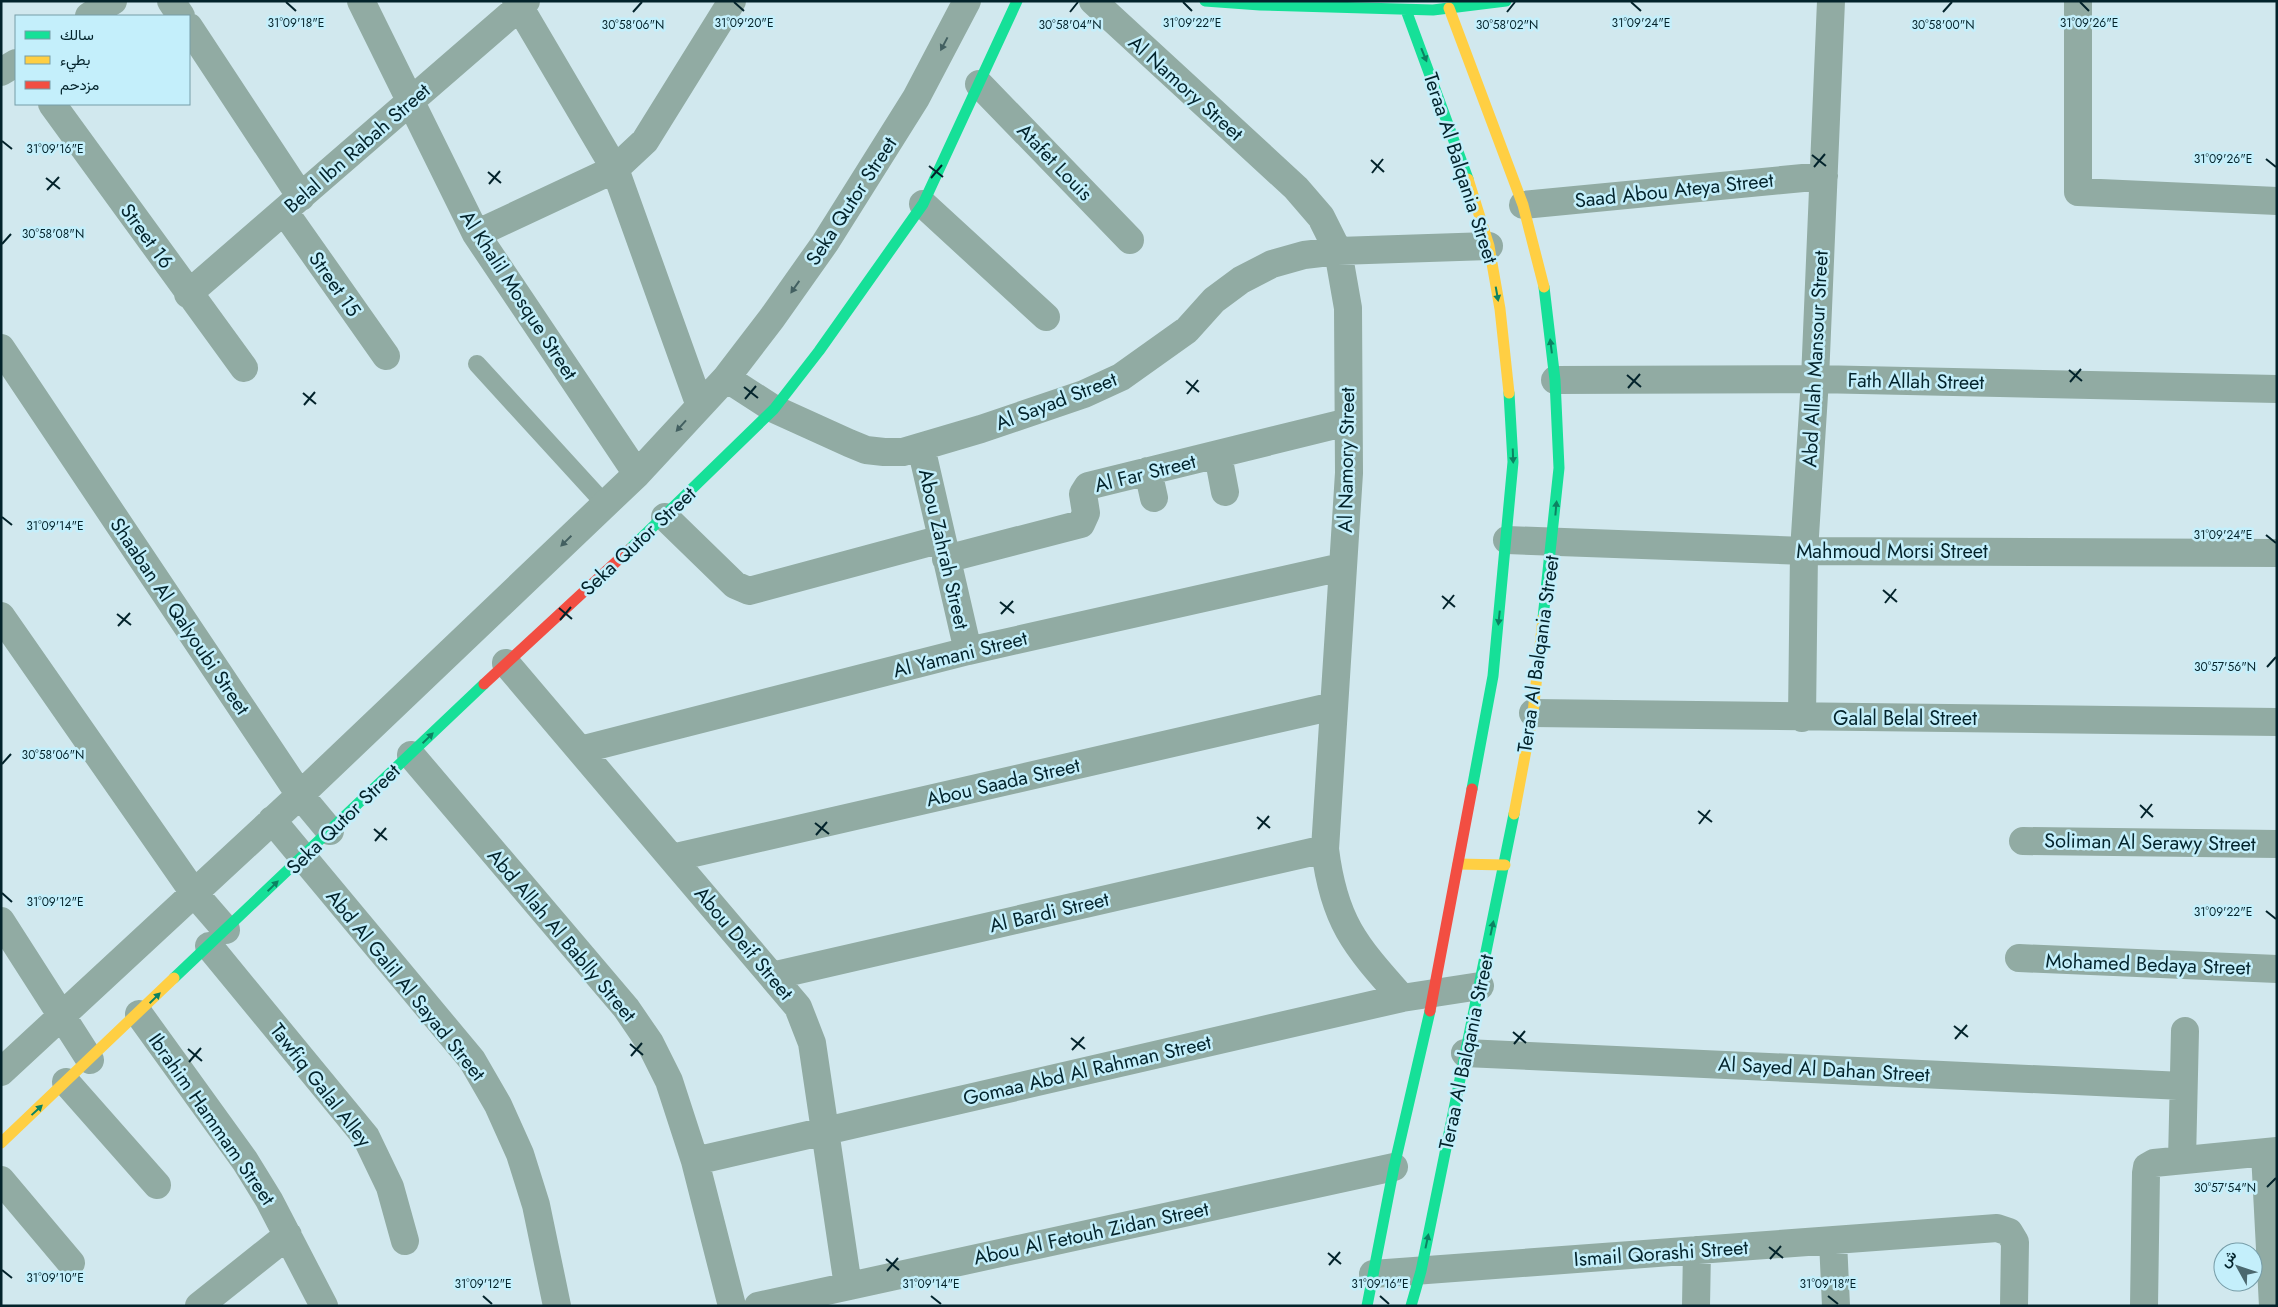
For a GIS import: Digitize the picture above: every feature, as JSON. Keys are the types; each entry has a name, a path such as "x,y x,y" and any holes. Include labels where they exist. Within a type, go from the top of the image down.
{"street":[{"path":"91,15 113,1"},
{"path":"171,1 180,15"},
{"name":"Al Khalil Mosque Street","path":"361,1 476,234 637,474"},
{"path":"476,234 615,169 645,141 732,1"},
{"name":"Seka Qutor Street","path":"1,1072 300,795 637,474 726,378 772,318 825,243 916,98 967,1"},
{"name":"Seka Qutor Street","path":"1,1143 139,1014 506,663 665,517 774,409 819,351 923,204 1017,1"},
{"name":"Al Namory Street","path":"1092,1 1296,188 1321,217 1338,251 1348,308 1349,474 1325,849 1329,882 1343,920 1354,942 1402,998"},
{"path":"1205,1 1406,10 1433,6 1449,8 1506,1"},
{"name":"Abd Allah Mansour Street","path":"1802,718 1804,551 1815,379 1831,1"},
{"path":"2078,1 2078,192 2277,201"},
{"path":"520,3 615,169 700,406"},
{"name":"Belal Ibn Rabah Street","path":"188,294 410,103 520,3"},
{"name":"Teraa Al Balqania Street","path":"1411,1306 1421,1271 1480,986 1533,713 1553,541 1559,468 1555,380 1545,293 1524,205 1449,8"},
{"name":"Teraa Al Balqania Street","path":"1367,1306 1394,1167 1434,993 1493,676 1508,540 1513,462 1509,385 1500,309 1489,246 1462,158 1406,10"},
{"name":"Street 15","path":"190,30 386,356"},
{"path":"1,72 15,63"},
{"name":"Atafet Louis","path":"978,84 1130,240"},
{"name":"Street 16","path":"53,105 188,294 244,368"},
{"name":"Saad Abou Ateya Street","path":"1524,205 1824,176"},
{"path":"923,204 1046,318"},
{"name":"Al Sayad Street","path":"726,378 774,409 866,450 903,452 1084,394 1121,377 1187,330 1214,300 1241,280 1280,262 1304,255 1338,251 1489,246"},
{"name":"Shaaban Al Qalyoubi Street","path":"1,348 300,795 330,831"},
{"name":"Fath Allah Street","path":"1555,380 1815,379 2277,389"},
{"name":"Al Far Street","path":"665,517 735,585 749,592 944,549 1077,526 1086,517 1082,497 1084,490 1088,486 1348,422"},
{"name":"Abou Zahrah Street","path":"921,447 968,652"},
{"path":"1218,455 1225,492"},
{"path":"1148,471 1154,498"},
{"name":"Mahmoud Morsi Street","path":"1508,540 1804,551 2277,553"},
{"name":"Al Yamani Street","path":"580,750 968,652 1342,567"},
{"name":"Tawfiq Galal Alley","path":"1,616 194,893 218,938 366,1137 390,1186 405,1241"},
{"name":"Abou Deif Street","path":"506,663 772,976 788,992 806,1024 812,1043 826,1130 848,1286"},
{"name":"Abou Saada Street","path":"672,858 1334,706"},
{"name":"Galal Belal Street","path":"1533,713 1802,718 2277,722"},
{"name":"Abd Allah Al Bablly Street","path":"411,755 626,1008 650,1043 669,1081 695,1161 732,1306"},
{"name":"Abd Al Galil Al Sayad Street","path":"272,820 472,1060 498,1105 520,1154 536,1205 557,1306"},
{"name":"Soliman Al Serawy Street","path":"2023,841 2277,844"},
{"name":"Al Bardi Street","path":"772,976 1325,849"},
{"path":"1458,864 1505,864"},
{"path":"1,921 90,1060"},
{"name":"Mohamed Bedaya Street","path":"2019,958 2277,969"},
{"name":"Gomaa Abd Al Rahman Street","path":"695,1161 1402,998 1480,986"},
{"name":"Ibrahim Hammam Street","path":"139,1014 245,1160 288,1235 324,1306"},
{"path":"2169,1161 2183,1086 2185,1031"},
{"name":"Al Sayed Al Dahan Street","path":"1465,1053 2183,1086"},
{"path":"66,1082 157,1185"},
{"path":"2144,1306 2146,1169 2151,1164 2169,1161 2271,1152 2273,1306"},
{"name":"Abou Al Fetouh Zidan Street","path":"758,1306 1394,1167"},
{"path":"1,1180 71,1263"},
{"name":"Ismail Qorashi Street","path":"1373,1274 1997,1228 2009,1232 2015,1242 2014,1306"},
{"path":"199,1306 288,1235"},
{"path":"1833,1241 1836,1306"},
{"path":"1696,1306 1697,1250"}],"lane":[{"path":"477,364 605,504"}],"traffic: fast":[{"path":"630,549 774,409 819,351 923,204 1017,1"},
{"path":"1205,1 1260,5 1433,10 1506,1"},
{"path":"1406,10 1468,179"},
{"path":"1543,618 1559,468 1555,380 1544,287"},
{"path":"1472,789 1493,676 1513,462 1509,393"},
{"path":"174,978 484,684"},
{"path":"1411,1306 1421,1271 1514,814"},
{"path":"1367,1306 1394,1167 1430,1011"}],"traffic: slow":[{"path":"1449,8 1523,205 1544,287"},
{"path":"1468,179 1489,246 1500,309 1509,393"},
{"path":"1514,814 1533,713 1543,618"},
{"path":"1458,864 1505,865"},
{"path":"1,1143 174,978"}],"traffic: jam":[{"path":"484,684 630,549"},
{"path":"1430,1011 1472,789"}]}
